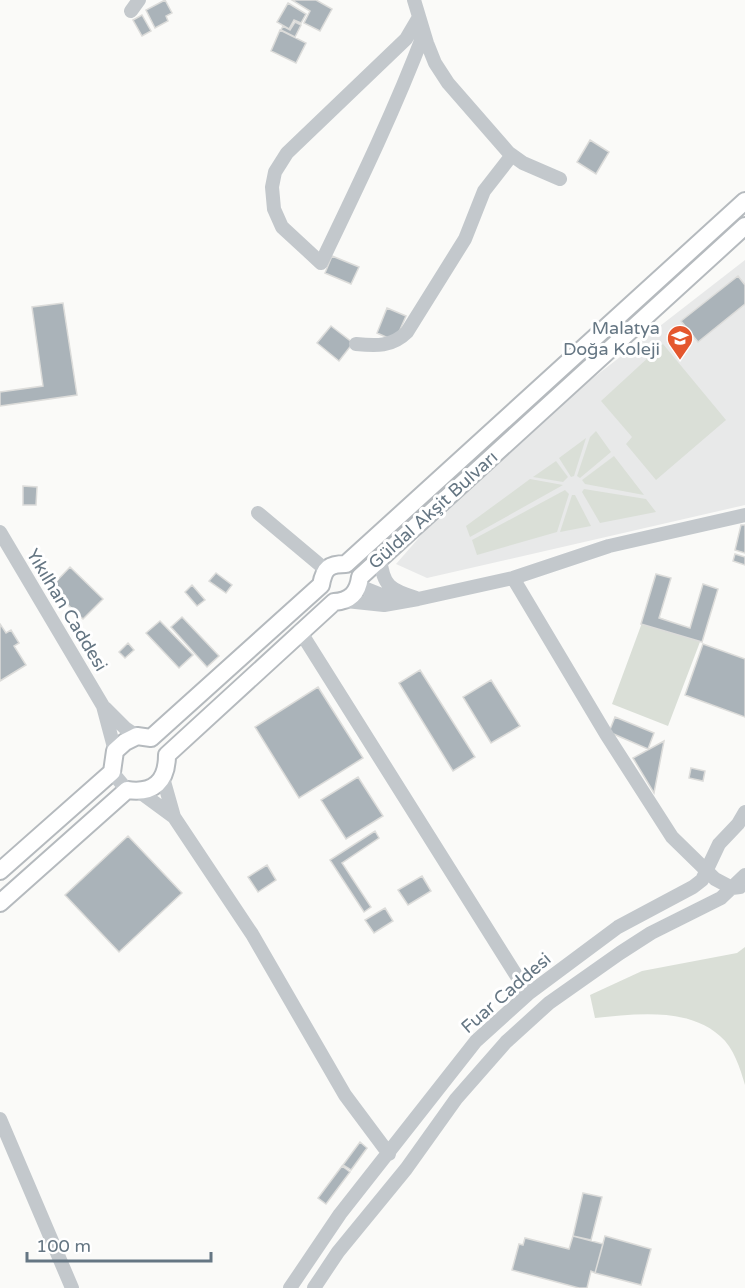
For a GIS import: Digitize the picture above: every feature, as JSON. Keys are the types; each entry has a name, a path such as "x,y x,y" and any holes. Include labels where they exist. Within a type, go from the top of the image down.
{"main road":[{"name":"Güldal Akşit Bulvarı","path":"115,751 125,742 144,737 323,578 335,564 346,564 745,201"},
{"name":"Güldal Akşit Bulvarı","path":"167,755 300,631 340,601 355,594 360,581 380,558 745,226"},
{"path":"0,871 112,772 115,751"},
{"path":"0,903 134,791 153,786 163,778 167,767 167,755"}],"street":[{"path":"414,0 435,63 448,83 512,155 523,163 560,179"},
{"path":"419,17 406,39 287,153 275,172 272,187 274,209 282,227 321,263 411,68 424,33"},
{"path":"356,344 394,343 407,332 465,239 484,191 512,155"},
{"path":"258,513 323,578 326,596 340,601 384,605 513,578 609,546 745,515"},
{"name":"Yıkılhan Caddesi","path":"0,532 103,706 125,728 144,737"},
{"path":"380,558 382,576 389,586 402,594 418,599"},
{"path":"346,564 360,581 381,596 402,602"},
{"path":"513,578 606,734 672,837 706,872 724,885 739,887"},
{"path":"300,631 528,994"},
{"name":"Yıkılhan Caddesi","path":"103,706 115,751"},
{"path":"144,737 160,745 167,755"},
{"path":"112,772 134,791 174,817"},
{"path":"163,778 174,817 252,934 345,1095 389,1154"},
{"name":"Fuar Caddesi","path":"290,1288 334,1223 476,1041 528,994 618,927 702,880 719,844 741,824 745,812"},
{"path":"682,849 697,853 719,844"},
{"path":"314,1288 338,1252 406,1169 456,1099 506,1042 549,1003 620,953 651,933 739,887 745,876"},
{"path":"0,1119 72,1288"}],"shaded area":[{"name":"Malatya Doğa Koleji","path":"745,260 745,505 427,578 396,564 486,461"},
{"path":"663,344 726,420 656,480 626,444 632,437 601,401"},
{"path":"596,431 611,452 580,478 577,476 590,437"},
{"path":"586,438 574,476 571,477 559,458"},
{"path":"614,456 644,495 585,484 582,480"},
{"path":"556,461 568,477 563,482 533,477"},
{"path":"530,479 563,485 470,537 466,526"},
{"path":"584,489 646,499 656,512 600,523 582,492"},
{"path":"565,490 569,494 557,532 477,555 472,540"},
{"path":"572,495 575,495 591,526 560,532"},
{"path":"646,612 703,634 668,726 612,704"},
{"path":"745,947 745,1085 739,1065 725,1041 707,1027 693,1020 644,1014 595,1018 590,995 642,971 737,953"}],"building":[{"path":"165,0 172,13 166,16 168,21 155,28 146,10"},
{"path":"292,0 316,0 332,9 320,31 304,23 310,11"},
{"path":"288,3 306,14 301,23 294,20 289,29 277,22"},
{"path":"142,15 151,31 142,36 133,20"},
{"path":"295,22 301,25 295,37 281,30 283,26 290,30"},
{"path":"280,30 306,43 296,63 271,51"},
{"path":"590,140 609,152 596,174 577,162"},
{"path":"332,256 359,267 351,284 325,273"},
{"path":"738,276 745,285 745,304 698,342 681,321"},
{"path":"63,303 77,395 0,406 0,392 43,386 32,307"},
{"path":"387,308 406,316 395,341 377,333"},
{"path":"331,326 353,343 339,361 317,343"},
{"path":"23,486 37,487 36,505 23,505"},
{"path":"741,525 745,525 745,553 735,550"},
{"path":"735,554 745,557 745,565 733,561"},
{"path":"70,567 103,599 83,619 50,588"},
{"path":"216,573 232,585 226,593 209,581"},
{"path":"656,574 671,578 659,618 690,628 703,584 718,589 702,642 641,624"},
{"path":"192,585 205,600 197,606 185,592"},
{"path":"182,617 219,656 207,667 171,627"},
{"path":"160,621 193,655 179,668 146,633"},
{"path":"0,624 6,633 11,630 19,643 14,646 26,665 0,681"},
{"path":"128,643 134,650 125,658 119,652"},
{"path":"703,644 745,659 745,717 685,695"},
{"path":"420,670 475,757 453,771 399,683"},
{"path":"491,680 520,726 491,743 463,697"},
{"path":"318,687 363,758 299,798 255,727"},
{"path":"615,717 654,733 648,749 609,732"},
{"path":"664,741 654,793 633,758"},
{"path":"691,768 705,771 703,781 689,778"},
{"path":"358,777 383,816 346,839 321,800"},
{"path":"375,831 379,838 342,863 371,907 364,912 330,860"},
{"path":"128,836 182,893 119,952 65,895"},
{"path":"267,865 276,880 258,892 248,877"},
{"path":"422,876 431,891 408,905 398,890"},
{"path":"385,908 393,921 374,933 365,920"},
{"path":"360,1142 367,1148 351,1170 343,1165"},
{"path":"342,1166 350,1172 326,1204 318,1198"},
{"path":"583,1193 602,1197 591,1240 573,1236"},
{"path":"573,1236 603,1244 595,1273 591,1271 587,1288 579,1288 512,1270 519,1244 523,1245 525,1238 569,1249"},
{"path":"605,1236 651,1249 641,1285 595,1273"}],"place":[{"name":"Malatya Doğa Koleji","path":"680,361"}]}
